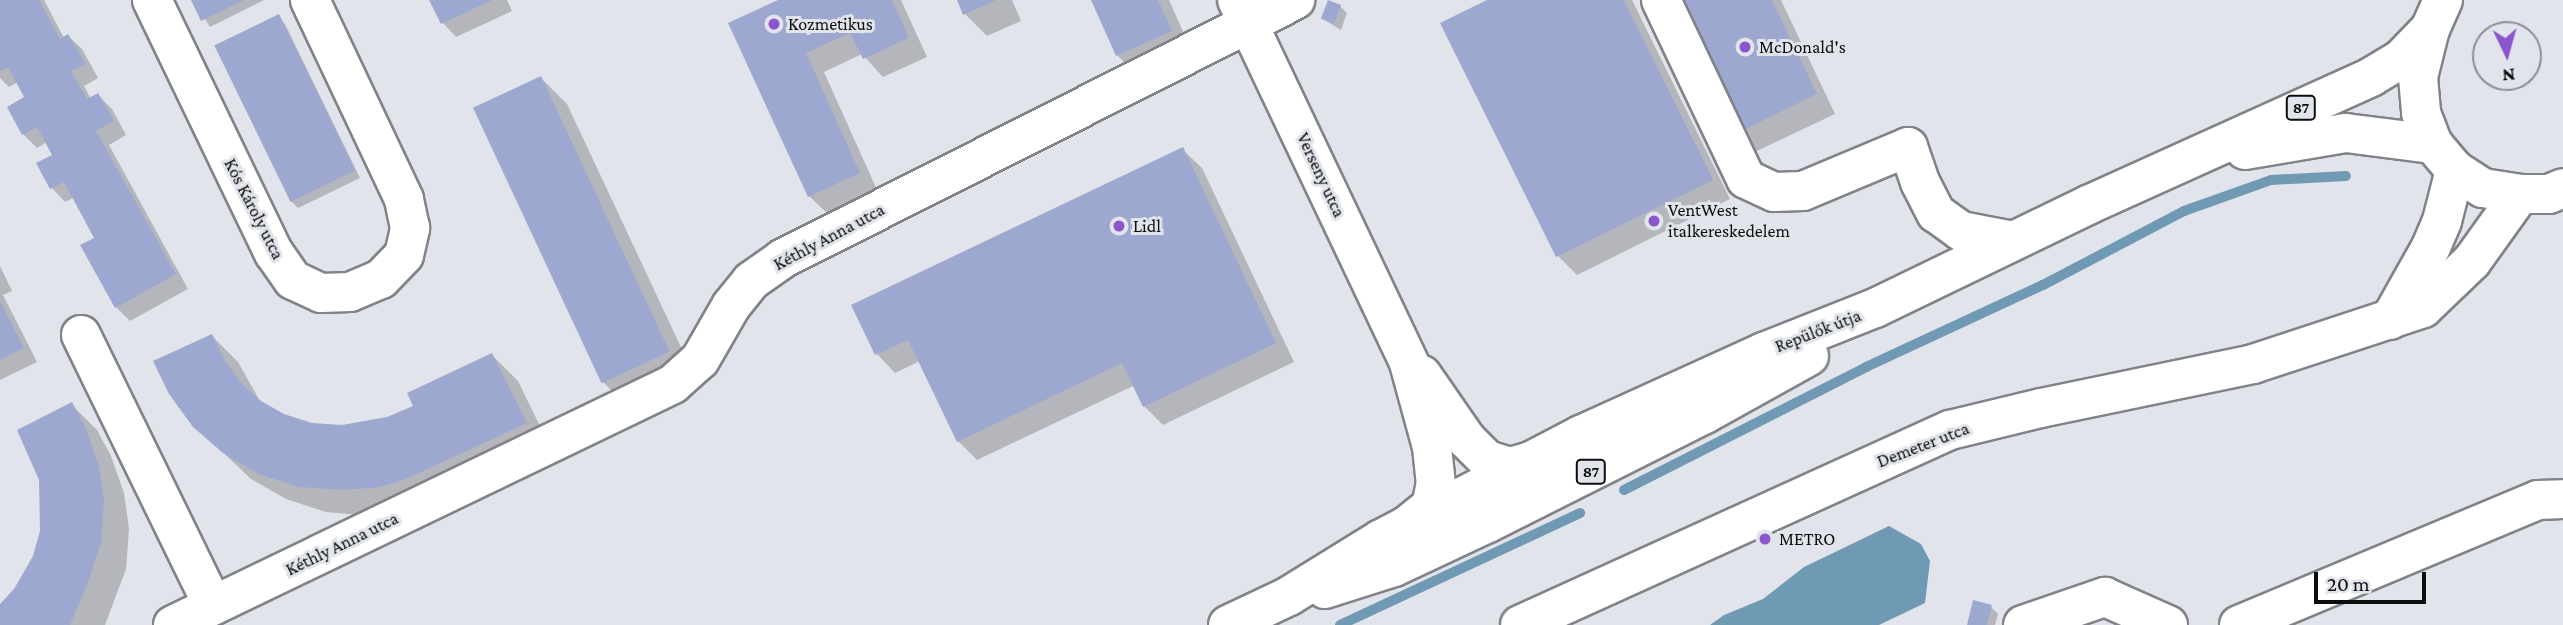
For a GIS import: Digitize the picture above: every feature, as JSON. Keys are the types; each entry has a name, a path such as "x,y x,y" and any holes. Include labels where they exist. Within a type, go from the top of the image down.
{"street":[{"name":"Kós Károly utca","path":"152,0 274,253 293,280 321,293 350,292 381,279 404,255 410,228 404,199 310,0"},
{"name":"Kéthly Anna utca","path":"173,625 673,384 700,360 732,306 751,281 782,260 1243,11 1295,0"},
{"path":"1661,0 1746,179 1774,192 1804,191 1908,146 1920,182 1936,213 1961,231 2013,241"},
{"name":"Verseny utca","path":"1243,11 1404,350 1436,471 1431,506 1405,527"},
{"name":"87","path":"2436,14 2418,78 2418,94 2421,113 2444,157"},
{"name":"87","path":"1875,308 2162,171 2371,77 2400,59 2436,14"},
{"name":"87","path":"2162,171 2309,137 2346,132 2444,157 2483,187 2549,195"},
{"path":"2390,320 2431,247 2442,221 2444,157"},
{"name":"Demeter utca","path":"1520,625 1951,430 2041,408 2253,364 2423,308 2472,261 2549,195"},
{"name":"Repülők útja","path":"1228,625 1289,596 1381,538 1546,456 1581,435 1763,352 1875,308"},
{"name":"Repülők útja","path":"1289,596 1342,586 1394,567 1536,499 1705,414 1850,334 1875,308"},
{"path":"81,335 213,606"},
{"name":"Verseny utca","path":"1404,350 1481,455 1510,467 1546,456"},
{"path":"2239,625 2538,500 2563,499"},
{"path":"2022,625 2105,597 2150,622"}],"water":[{"path":"1889,526 1921,544 1930,561 1925,603 1879,625 1710,625 1724,615 1763,599 1804,567"}],"building":[{"path":"0,0 39,0 60,39 68,34 86,64 71,71 87,99 98,93 114,121 96,131 176,274 115,308 80,245 94,238 64,182 50,189 36,163 52,155 37,127 22,135 7,107 24,97 8,67 0,71"},
{"path":"191,0 244,0 201,21"},
{"path":"429,0 492,0 441,24"},
{"path":"778,0 892,0 909,38 863,59 850,33 806,53 860,173 808,197 728,23"},
{"path":"957,0 996,0 963,15"},
{"path":"1091,0 1158,0 1172,31 1116,56"},
{"path":"1328,0 1341,5 1334,24 1321,19"},
{"path":"1487,0 1624,0 1713,180 1556,257 1440,23"},
{"name":"McDonald's","path":"1673,0 1772,0 1817,94 1737,133"},
{"path":"279,14 355,170 291,202 214,46"},
{"path":"541,76 669,352 602,383 473,108"},
{"name":"Lidl","path":"1183,147 1276,343 1143,407 1122,363 957,442 908,340 875,355 851,305"},
{"path":"0,301 24,348 0,360"},
{"path":"212,334 225,361 242,384 261,401 284,414 312,423 342,425 387,417 413,406 407,393 492,353 527,423 406,479 380,487 344,490 299,487 259,474 223,453 193,427 169,394 153,361"},
{"path":"72,402 86,429 99,466 104,502 101,542 89,580 70,625 0,625 0,604 14,589 33,556 40,531 39,480 17,430"},
{"path":"1973,600 1992,605 1987,625 1967,625"}],"waterway":[{"path":"1624,490 1866,367 2043,285 2184,211 2271,180 2346,176"},
{"path":"1340,625 1580,513"}],"place":[{"name":"Kozmetikus","path":"774,24"},
{"name":"McDonald's","path":"1745,47"},
{"name":"VentWest italkereskedelem","path":"1654,221"},
{"name":"Lidl","path":"1119,226"},
{"name":"METRO","path":"1765,539"}]}
